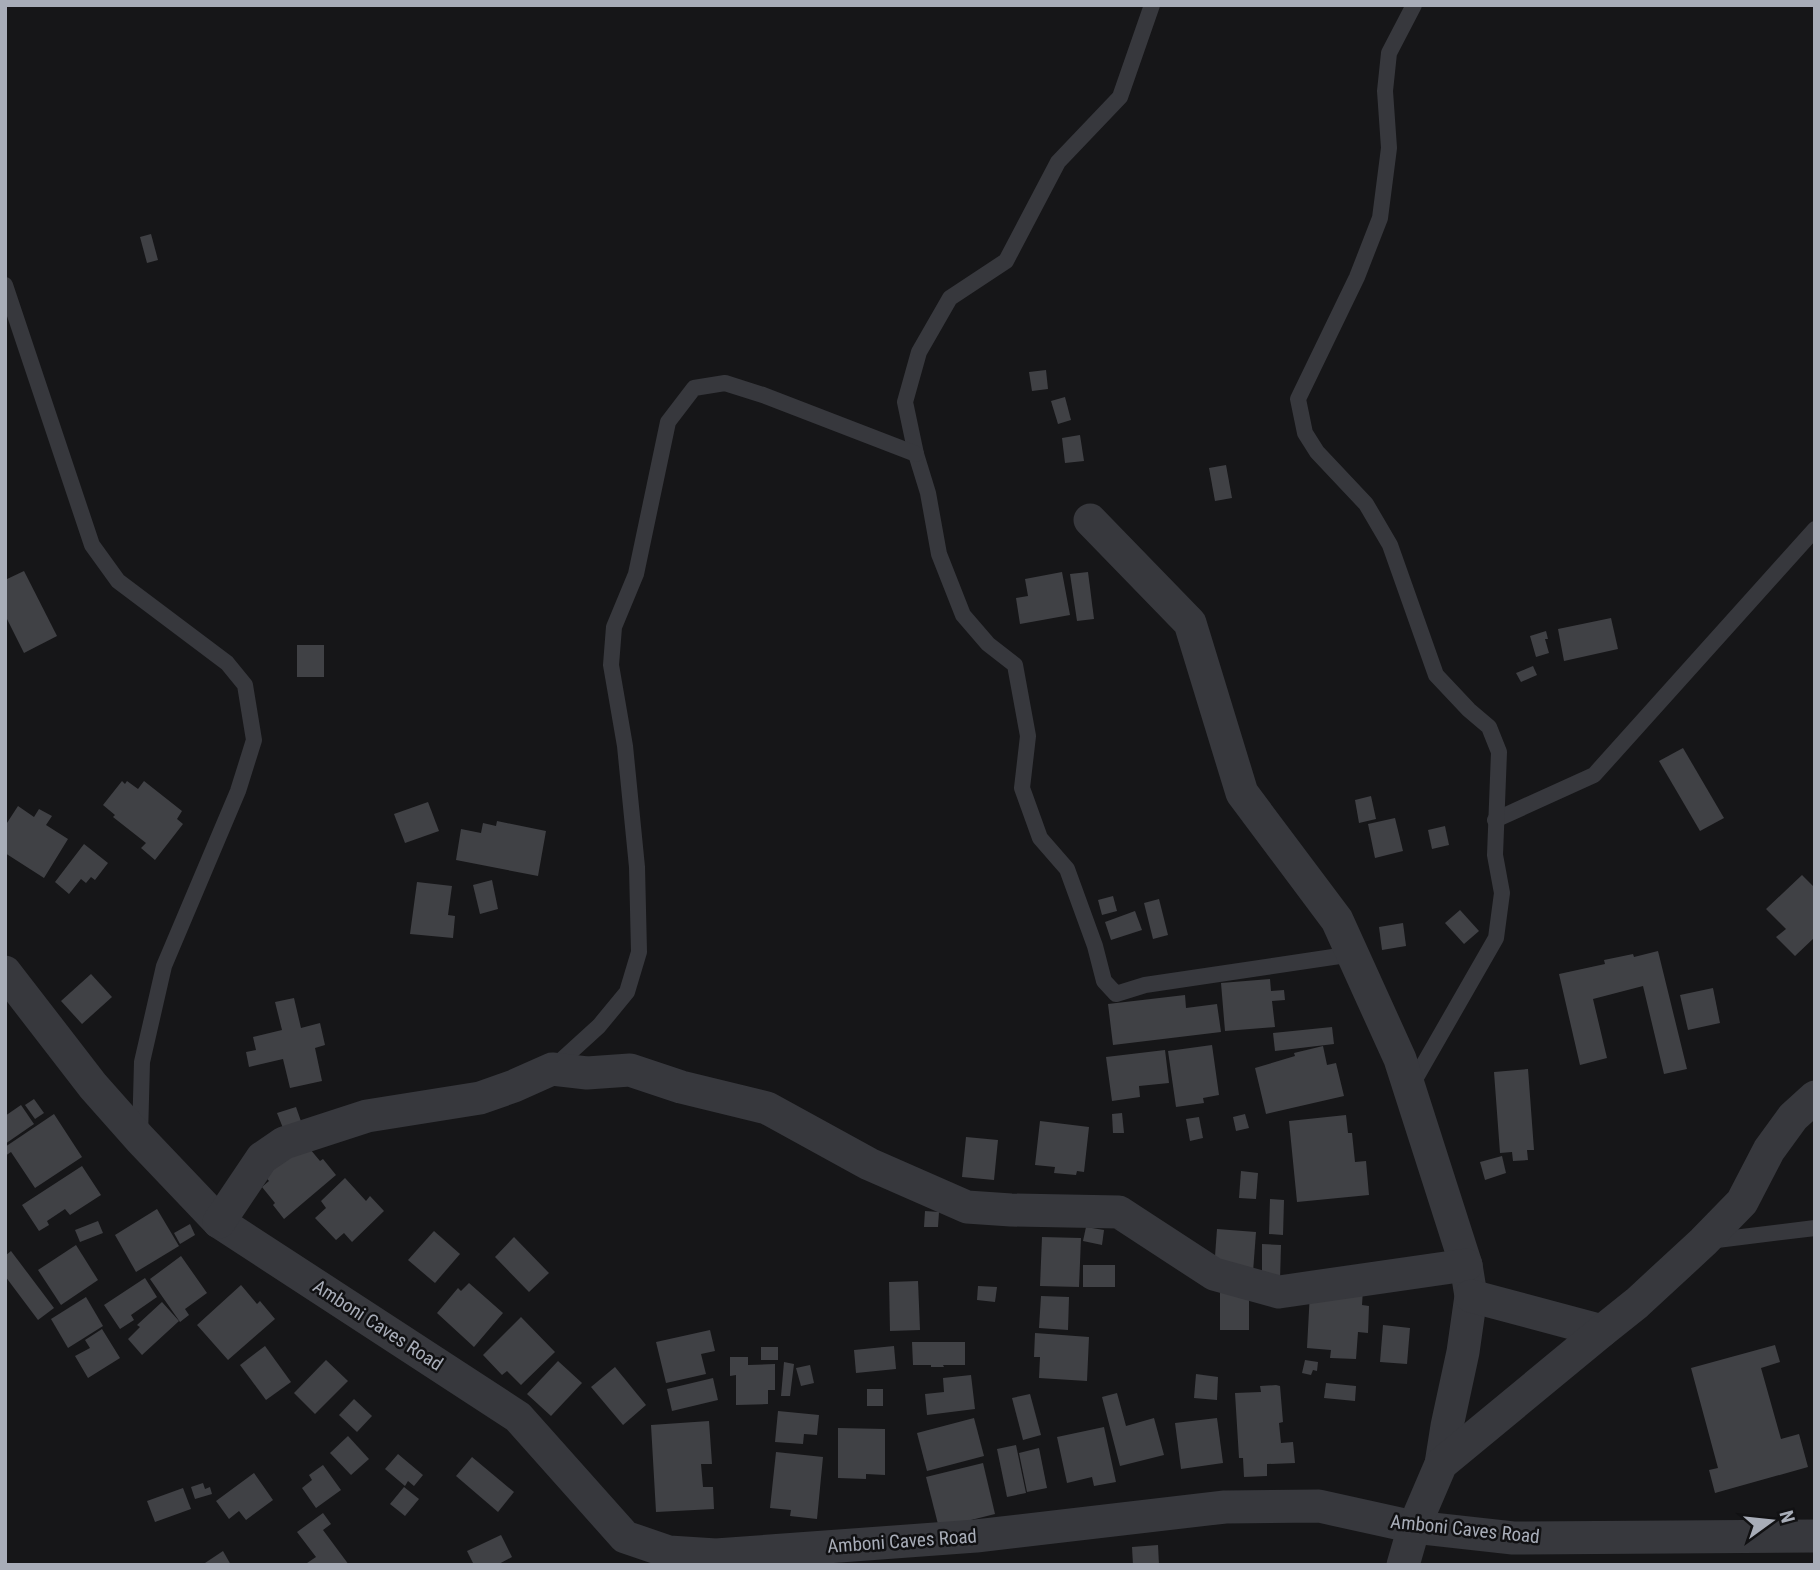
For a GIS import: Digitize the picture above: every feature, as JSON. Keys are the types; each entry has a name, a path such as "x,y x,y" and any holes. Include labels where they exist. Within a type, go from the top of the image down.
{"street":[{"path":"1090,520 1189,623 1242,793 1337,920 1400,1059 1469,1280 1463,1352 1439,1469 1414,1527 1403,1565"},
{"name":"Amboni Caves Road","path":"5,972 93,1086 219,1222 519,1417 626,1551 716,1555 976,1536 1225,1507 1319,1506 1414,1527 1513,1538 1815,1535"},
{"path":"219,1222 262,1158 284,1143 367,1116 480,1098 552,1069 587,1073 629,1070 681,1087 766,1108 869,1164 967,1206 1011,1210 1119,1212 1214,1274 1279,1292 1469,1280 1602,1331"},
{"path":"1439,1469 1637,1303 1703,1242 1742,1202 1769,1150 1793,1117 1815,1097"}],"lane":[{"path":"1153,5 1119,97 1058,162 1006,261 950,298 919,352 905,402 928,493 939,554 962,615 988,644 1015,665 1028,736 1022,788 1040,838 1068,869 1104,981 1116,993 1145,985 1353,954"},
{"path":"1410,1088 1496,938 1502,892 1495,855 1499,752 1489,727 1436,675 1390,545 1366,504 1317,452 1305,433 1298,399 1357,277 1380,218 1389,148 1385,91 1389,53 1414,5"},
{"path":"5,285 92,545 118,581 226,663 245,685 254,740 238,791 164,966 142,1062 140,1139"},
{"path":"552,1069 599,1026 627,992 639,952 638,867 625,747 611,665 614,627 636,574 668,422 694,388 725,383 763,394 916,454"},
{"path":"1495,820 1594,775 1815,529"},
{"path":"1703,1242 1815,1228"}],"building":[{"path":"151,234 158,260 147,263 140,237"},
{"path":"1046,370 1048,389 1032,391 1029,372"},
{"path":"1065,397 1071,420 1058,424 1051,401"},
{"path":"1080,435 1084,461 1065,463 1062,438"},
{"path":"1226,465 1232,498 1215,501 1209,468"},
{"path":"24,571 57,636 24,653 5,615 5,580"},
{"path":"1062,572 1070,615 1020,624 1016,598 1028,596 1025,579"},
{"path":"1088,572 1094,619 1077,621 1070,574"},
{"path":"1611,618 1618,649 1564,661 1558,629"},
{"path":"1546,631 1549,653 1536,657 1530,636"},
{"path":"297,645 324,645 324,677 297,677"},
{"path":"1533,666 1537,675 1521,682 1516,673"},
{"path":"1683,748 1724,818 1700,831 1659,761"},
{"path":"122,781 125,784 127,781 138,789 144,781 182,811 177,819 183,824 155,860 141,848 146,843 113,817 115,815 103,805"},
{"path":"1371,796 1376,819 1359,823 1355,800"},
{"path":"428,802 439,831 405,843 394,814"},
{"path":"18,806 34,817 39,809 52,816 46,825 68,839 44,878 5,853 5,826"},
{"path":"1395,818 1403,851 1375,858 1368,824"},
{"path":"497,821 546,831 538,876 456,860 461,829 481,833 483,823 496,826"},
{"path":"1445,826 1449,845 1432,849 1428,830"},
{"path":"84,844 108,863 95,880 91,877 86,883 81,879 69,894 55,882"},
{"path":"1802,875 1815,888 1815,937 1795,956 1776,937 1786,929 1766,909"},
{"path":"492,880 498,909 480,914 473,885"},
{"path":"417,882 452,886 448,915 455,916 453,938 410,934"},
{"path":"1113,896 1117,911 1102,915 1098,900"},
{"path":"1159,899 1168,935 1153,939 1144,903"},
{"path":"1460,910 1479,931 1464,944 1445,923"},
{"path":"1135,911 1142,930 1111,940 1105,922"},
{"path":"1403,923 1406,946 1382,950 1379,927"},
{"path":"1658,951 1687,1069 1664,1074 1643,986 1593,999 1607,1058 1580,1065 1559,974 1605,964 1604,960"},
{"path":"91,974 112,997 82,1024 61,1001"},
{"path":"1270,979 1271,991 1284,990 1285,1000 1272,1001 1275,1027 1225,1031 1221,983"},
{"path":"1713,988 1720,1023 1688,1030 1680,995"},
{"path":"1185,995 1186,1008 1217,1004 1221,1032 1113,1045 1108,1004"},
{"path":"294,998 301,1028 320,1023 325,1045 315,1048 322,1081 290,1088 283,1059 249,1067 246,1052 256,1050 253,1037 282,1030 275,1002"},
{"path":"1332,1027 1334,1044 1275,1051 1273,1033"},
{"path":"1212,1045 1219,1095 1203,1098 1204,1103 1176,1107 1168,1051"},
{"path":"1323,1046 1327,1065 1336,1063 1344,1096 1266,1114 1255,1068 1295,1056 1294,1053"},
{"path":"1165,1050 1169,1083 1139,1086 1140,1097 1112,1101 1106,1057"},
{"path":"1528,1069 1534,1150 1527,1150 1528,1160 1513,1161 1512,1152 1500,1153 1494,1072"},
{"path":"34,1099 44,1113 35,1119 25,1105"},
{"path":"21,1105 34,1124 5,1144 5,1116"},
{"path":"296,1107 303,1127 285,1133 277,1113"},
{"path":"1122,1113 1124,1133 1113,1133 1112,1114"},
{"path":"54,1114 82,1157 35,1188 11,1152 5,1156 5,1147"},
{"path":"1245,1114 1249,1128 1236,1131 1233,1117"},
{"path":"1346,1115 1348,1133 1352,1133 1355,1162 1366,1161 1369,1195 1297,1202 1289,1121"},
{"path":"1199,1117 1203,1138 1190,1141 1186,1119"},
{"path":"1040,1121 1089,1127 1084,1172 1077,1171 1076,1175 1054,1173 1055,1167 1035,1165"},
{"path":"966,1137 998,1140 994,1180 962,1177"},
{"path":"305,1143 336,1175 284,1219 262,1187 269,1181 259,1169"},
{"path":"1502,1156 1506,1173 1485,1180 1480,1162"},
{"path":"82,1166 101,1195 70,1215 65,1209 47,1221 49,1225 39,1231 22,1205"},
{"path":"1241,1171 1258,1173 1256,1199 1239,1198"},
{"path":"345,1178 366,1201 370,1196 384,1211 352,1242 344,1233 336,1240 315,1218 326,1208 321,1201"},
{"path":"1270,1199 1284,1200 1283,1235 1269,1234"},
{"path":"157,1209 179,1246 136,1272 115,1235"},
{"path":"925,1211 939,1212 938,1227 924,1227"},
{"path":"98,1221 103,1233 80,1242 75,1230"},
{"path":"190,1224 195,1235 180,1244 174,1233"},
{"path":"1086,1227 1104,1230 1102,1245 1083,1241"},
{"path":"1217,1229 1256,1232 1253,1272 1214,1270"},
{"path":"434,1231 460,1254 435,1283 408,1260"},
{"path":"514,1237 549,1273 529,1292 495,1257"},
{"path":"1042,1237 1081,1238 1079,1287 1040,1286"},
{"path":"1262,1244 1281,1245 1280,1280 1262,1279"},
{"path":"76,1245 98,1280 61,1305 38,1270"},
{"path":"11,1251 54,1308 38,1320 5,1276 5,1256"},
{"path":"181,1256 207,1293 185,1309 189,1315 180,1322 150,1279"},
{"path":"1083,1265 1115,1265 1115,1287 1083,1287"},
{"path":"145,1278 157,1297 131,1315 134,1320 120,1329 104,1305"},
{"path":"918,1281 920,1330 890,1331 889,1282"},
{"path":"469,1283 503,1313 474,1347 437,1313 458,1288 461,1291"},
{"path":"241,1285 257,1304 260,1301 275,1319 228,1360 197,1325"},
{"path":"978,1286 997,1287 995,1302 977,1300"},
{"path":"1363,1289 1362,1305 1369,1306 1368,1333 1358,1332 1356,1359 1330,1358 1331,1350 1307,1348 1310,1292"},
{"path":"1249,1291 1249,1330 1220,1330 1220,1292"},
{"path":"1041,1296 1069,1297 1068,1330 1039,1328"},
{"path":"86,1297 103,1326 68,1348 51,1319"},
{"path":"162,1302 179,1321 142,1355 128,1339 140,1327 137,1325"},
{"path":"521,1317 555,1352 521,1385 507,1371 502,1375 483,1355"},
{"path":"1383,1325 1410,1328 1407,1364 1380,1362"},
{"path":"102,1329 120,1358 88,1378 75,1356 90,1348 85,1340"},
{"path":"710,1330 715,1351 701,1354 706,1374 666,1383 656,1342"},
{"path":"1035,1333 1089,1337 1087,1381 1039,1378 1040,1357 1034,1357"},
{"path":"912,1342 965,1342 965,1365 913,1365"},
{"path":"1775,1345 1780,1362 1761,1368 1781,1439 1799,1434 1808,1467 1715,1493 1709,1470 1718,1468 1691,1368"},
{"path":"265,1346 291,1382 266,1400 240,1365"},
{"path":"894,1346 896,1369 856,1373 854,1350"},
{"path":"761,1347 778,1347 778,1360 761,1360"},
{"path":"730,1357 748,1357 748,1365 775,1364 775,1390 768,1390 768,1404 736,1405 736,1375 730,1376"},
{"path":"326,1360 348,1381 315,1414 294,1393"},
{"path":"1305,1360 1318,1362 1317,1371 1313,1370 1311,1375 1302,1373"},
{"path":"558,1361 582,1383 551,1416 527,1394"},
{"path":"784,1362 794,1364 790,1396 781,1396"},
{"path":"810,1365 814,1383 801,1386 796,1368"},
{"path":"615,1367 646,1405 623,1425 591,1387"},
{"path":"1196,1374 1218,1377 1217,1400 1194,1398"},
{"path":"971,1375 975,1409 927,1415 925,1394 944,1392 943,1378"},
{"path":"713,1378 718,1400 672,1411 667,1389"},
{"path":"1326,1383 1356,1386 1355,1401 1324,1398"},
{"path":"1260,1386 1280,1386 1283,1422 1279,1423 1281,1443 1293,1442 1295,1463 1267,1464 1267,1476 1244,1477 1243,1458 1239,1458 1235,1393 1261,1392"},
{"path":"867,1389 883,1389 883,1406 867,1406"},
{"path":"1117,1393 1126,1426 1154,1418 1164,1455 1120,1466 1102,1397"},
{"path":"1030,1394 1041,1435 1023,1440 1012,1398"},
{"path":"354,1399 372,1416 357,1432 339,1415"},
{"path":"778,1411 819,1415 817,1435 804,1434 803,1444 775,1442"},
{"path":"974,1418 984,1456 927,1471 917,1433"},
{"path":"1217,1418 1223,1463 1181,1469 1175,1423"},
{"path":"709,1421 712,1464 701,1464 703,1487 713,1487 714,1509 656,1512 651,1425"},
{"path":"1104,1427 1116,1482 1094,1486 1092,1477 1067,1483 1057,1437"},
{"path":"838,1428 885,1429 885,1475 866,1474 866,1479 838,1478"},
{"path":"348,1436 369,1459 351,1475 330,1453"},
{"path":"1016,1445 1026,1493 1007,1497 997,1449"},
{"path":"1039,1448 1047,1488 1027,1492 1019,1453"},
{"path":"776,1452 823,1457 817,1519 790,1516 791,1510 770,1508"},
{"path":"398,1454 423,1475 414,1486 408,1481 405,1486 385,1469"},
{"path":"472,1457 514,1492 498,1512 456,1476"},
{"path":"983,1463 995,1514 939,1528 926,1477"},
{"path":"323,1465 341,1490 316,1508 302,1488 312,1480 309,1475"},
{"path":"254,1473 273,1500 246,1520 239,1511 229,1519 216,1501"},
{"path":"203,1483 205,1489 210,1487 212,1494 195,1499 191,1487"},
{"path":"404,1487 419,1499 405,1516 390,1504"},
{"path":"183,1488 191,1509 155,1522 147,1501"},
{"path":"323,1513 331,1524 323,1530 349,1565 307,1563 316,1557 297,1532"},
{"path":"501,1535 512,1557 497,1565 474,1565 467,1551"},
{"path":"1158,1545 1159,1565 1133,1565 1132,1547"},
{"path":"223,1551 231,1565 202,1565"}]}
